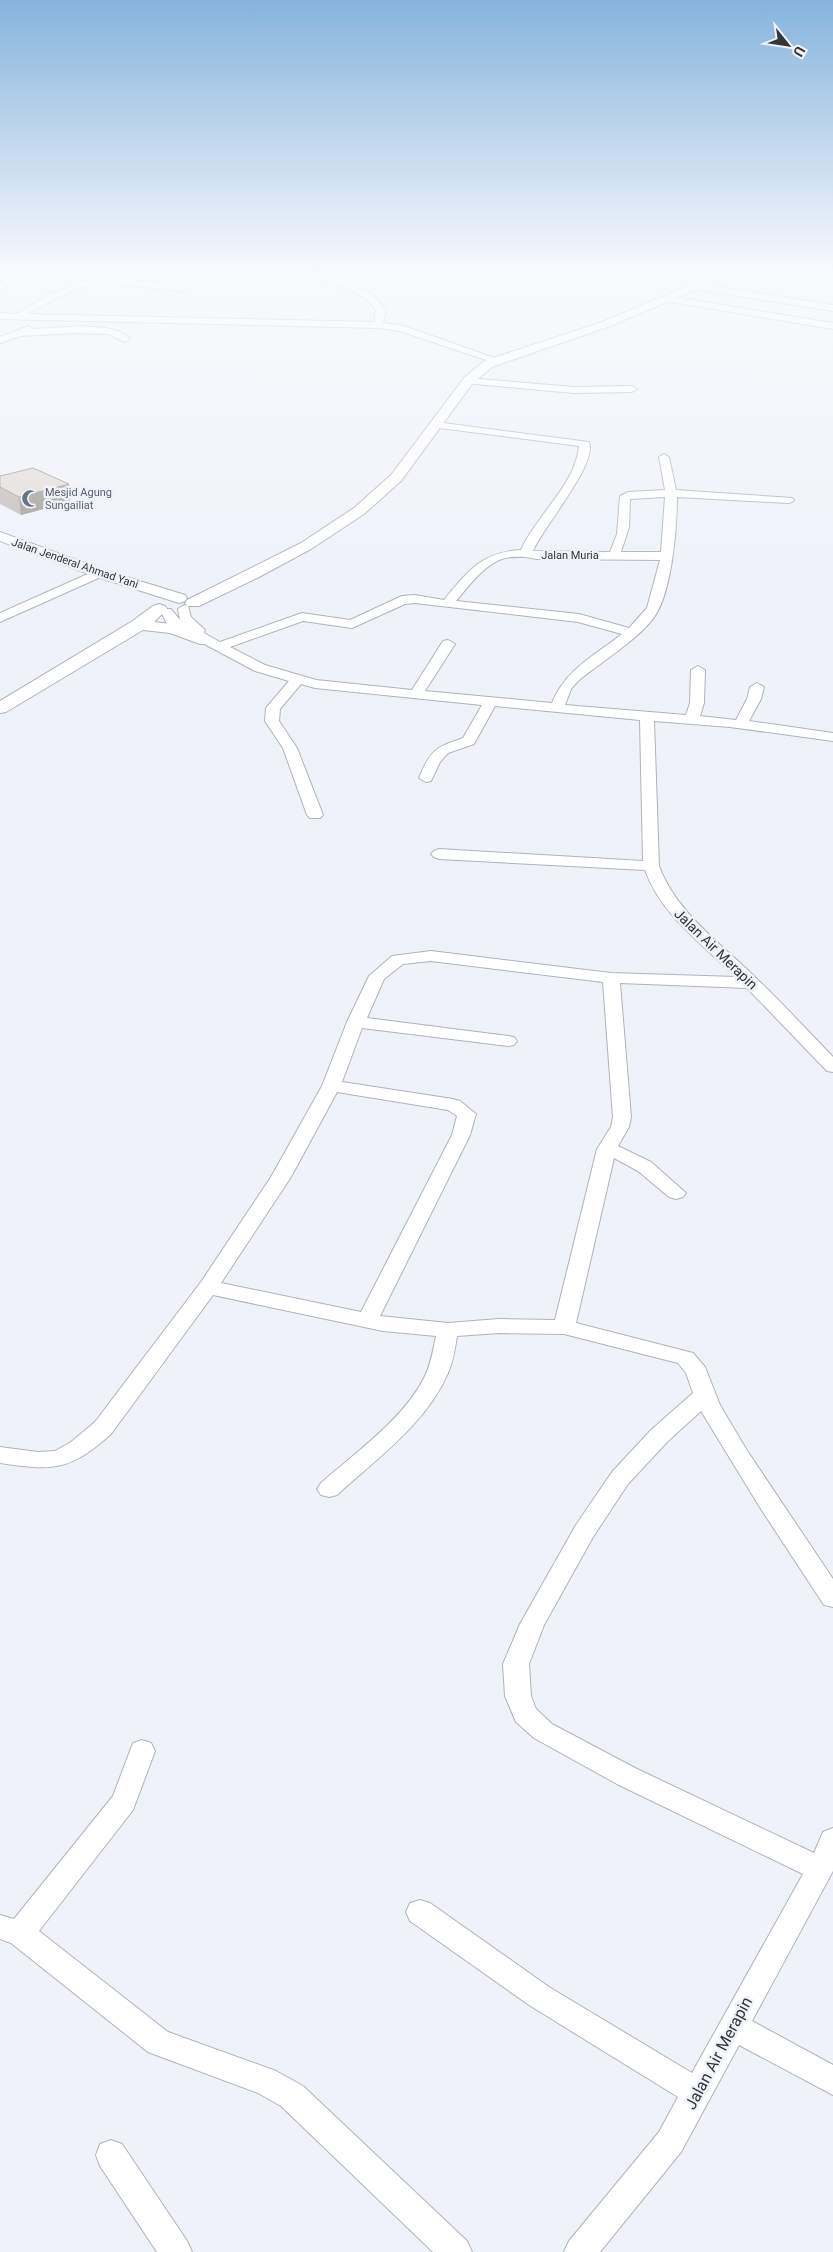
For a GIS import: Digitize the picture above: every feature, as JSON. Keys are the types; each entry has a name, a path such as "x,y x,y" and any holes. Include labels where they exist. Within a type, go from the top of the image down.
{"main road":[{"path":"98,650 117,643 148,626 170,600 184,602 266,568 306,546 359,510 396,478 474,375"},
{"name":"Jalan Jenderal Ahmad Yani","path":"0,536 139,592 163,610"},
{"name":"Jalan Jenderal Ahmad Yani","path":"0,541 184,602"},
{"path":"0,708 163,610"},
{"path":"148,626 173,628 214,644"}],"street":[{"path":"468,381 574,390 632,389"},
{"name":"Jalan Muria","path":"436,425 585,444 583,457 576,472 526,553 536,555 666,556"},
{"path":"557,708 565,688 573,678 647,618 655,606 666,556 671,493 664,456"},
{"path":"614,555 622,542 626,526 624,498 630,495 671,493 788,500"},
{"path":"447,604 462,586 494,558 501,555 526,553"},
{"path":"0,618 95,574"},
{"path":"214,644 302,617 349,625 357,623 402,600 410,599 579,618 630,632"},
{"path":"184,602 183,615 188,622 212,638 214,644"},
{"path":"163,610 172,621 214,644 260,668 297,680 334,686 742,724 833,737"},
{"path":"416,694 448,644"},
{"path":"692,720 697,702 698,670"},
{"path":"297,680 273,708 272,721 290,748 315,815"},
{"path":"742,724 743,715 756,698 757,687"},
{"path":"426,778 433,761 443,750 469,741 491,701"},
{"name":"Jalan Air Merapin","path":"647,716 651,866 658,885 674,908 752,983 833,1066"},
{"path":"439,854 651,866"},
{"path":"0,1455 51,1460 90,1441 103,1428 208,1287 281,1177 331,1086 356,1022 377,976 387,967 407,958 430,956 611,978 752,983"},
{"path":"564,1327 607,1149 620,1127 622,1117 611,978"},
{"path":"356,1022 508,1041"},
{"path":"331,1086 453,1105 467,1114 461,1135 368,1320"},
{"path":"607,1149 632,1158 648,1168 676,1193"},
{"path":"208,1287 383,1324 448,1330 499,1326 564,1327 685,1358 694,1367 704,1396 738,1455 833,1598"},
{"path":"329,1489 420,1402 433,1381 442,1361 448,1330"},
{"path":"704,1396 659,1436 620,1478 584,1531 532,1624 516,1664 518,1696 525,1715 543,1731 626,1776 820,1869"},
{"path":"142,1751 124,1802 10,1930 158,2042 265,2081 292,2096 456,2252"},
{"name":"Jalan Air Merapin","path":"580,2252 670,2142 698,2093 732,2026 820,1869 833,1840"},
{"path":"420,1912 539,1996 698,2093"},
{"path":"732,2026 833,2082"},
{"path":"111,2155 176,2252"}],"building":[{"path":"33,468 69,484 19,497 0,487 0,476"}],"place":[{"name":"Mesjid Agung Sungailiat","path":"31,498"}]}
